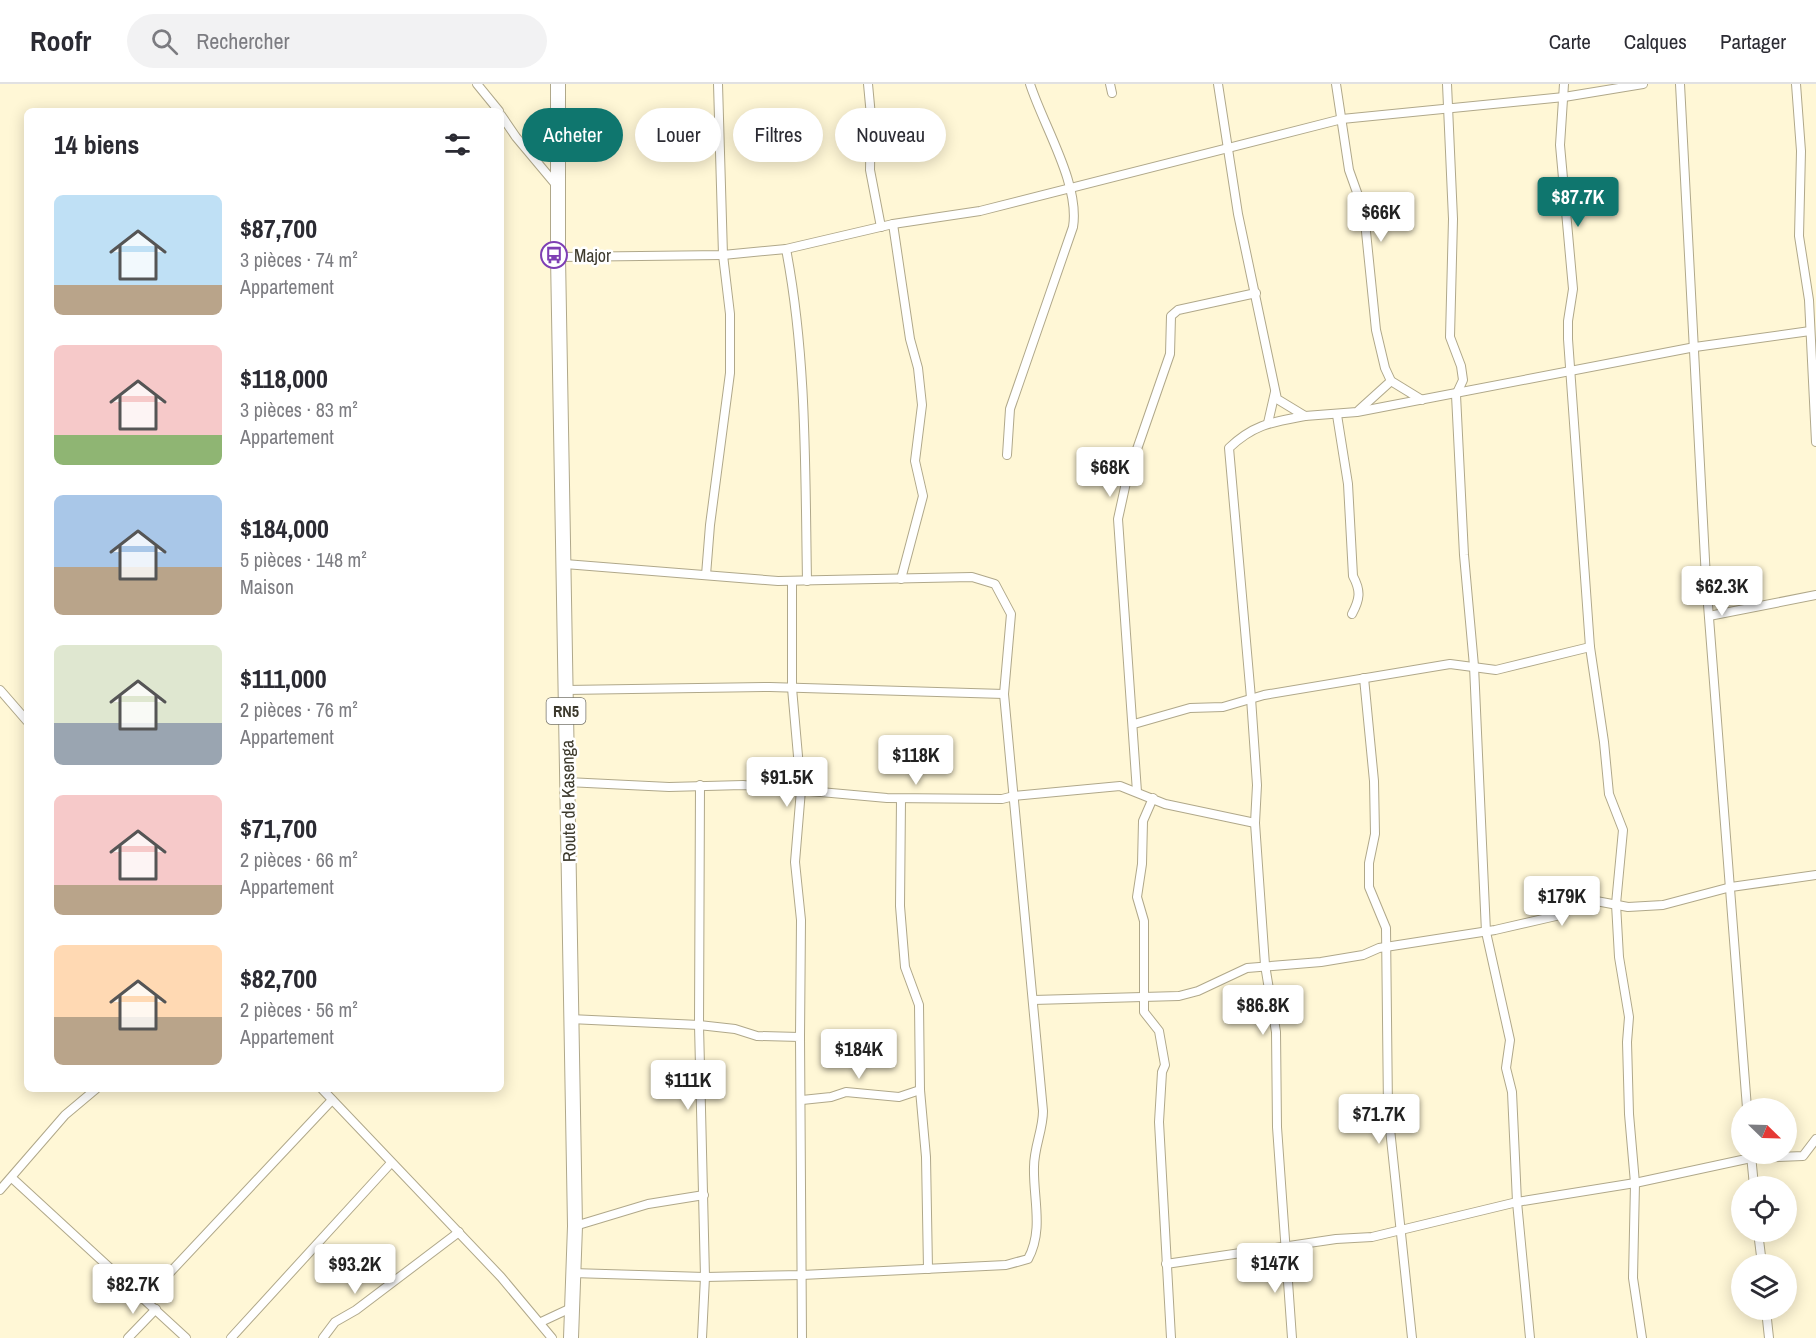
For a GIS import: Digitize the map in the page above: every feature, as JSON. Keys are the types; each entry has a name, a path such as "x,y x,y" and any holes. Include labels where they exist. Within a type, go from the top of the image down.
{"highway":[{"name":"Route de Kasenga","path":"558,84 558,258 575,1226 570,1308 571,1338"}],"street":[{"path":"477,84 496,108"},
{"path":"706,575 710,525 730,374 730,314 723,255 718,84"},
{"path":"868,84 871,116 870,170 881,227"},
{"path":"1007,454 1010,409 1074,227 1076,213 1072,187 1039,111 1030,84"},
{"path":"1110,84 1112,93"},
{"path":"1218,84 1238,214 1277,399 1305,416"},
{"path":"1336,84 1349,170 1364,212 1376,330 1384,368 1391,381 1422,400"},
{"path":"1447,84 1453,231 1450,336 1461,366 1463,380 1456,394 1464,555 1474,666 1486,932 1510,1040 1506,1068 1512,1092 1517,1202 1530,1338"},
{"path":"1564,84 1560,145 1573,289 1568,321 1590,647 1605,742 1609,794 1623,830 1616,904 1619,957 1629,1017 1627,1042 1629,1114 1635,1183 1633,1278 1642,1338"},
{"path":"558,258 723,255 786,249 893,224 980,212 1342,119 1564,97 1643,84"},
{"path":"1680,84 1709,616 1746,1098"},
{"path":"1796,84 1801,151 1799,236 1809,300 1816,442"},
{"path":"504,119 558,187"},
{"path":"893,224 910,339 918,368 922,405 915,461 923,496 901,579"},
{"path":"786,249 797,307 801,350 807,581"},
{"path":"1137,792 1118,519 1127,478 1170,354 1171,316 1178,310 1256,293"},
{"path":"1292,1338 1283,1248 1277,1127 1276,1032 1265,965 1255,823 1257,785 1251,698 1229,448 1246,432 1268,423 1305,416 1357,412 1695,347 1810,331"},
{"path":"1357,412 1391,381"},
{"path":"1268,423 1275,390"},
{"path":"1337,415 1348,484 1353,576 1359,588 1360,599 1352,614"},
{"path":"565,564 792,581 972,577 995,584 1011,614 1004,694 1043,1111 1043,1129 1037,1143 1034,1166 1037,1199 1035,1246 1028,1259 1006,1265 802,1275 705,1277 572,1273"},
{"path":"792,581 792,688 801,790 795,862 801,920 802,1338"},
{"path":"1709,616 1816,595"},
{"path":"1134,724 1190,708 1223,707 1251,698 1364,678 1450,664 1496,670 1590,647"},
{"path":"1364,678 1374,781 1375,834 1369,863 1369,887 1386,928 1388,1110 1412,1338"},
{"path":"566,690 792,688 1004,694"},
{"path":"0,690 24,718"},
{"path":"567,782 669,787 743,785 900,799 1002,800 1014,796 1112,786 1137,792 1172,806 1255,823"},
{"path":"700,785 699,1025 705,1277 702,1338"},
{"path":"1153,798 1143,821 1142,864 1137,884 1137,897 1144,921 1146,977 1142,999 1144,1012 1159,1031 1165,1065 1162,1072 1159,1122 1171,1338"},
{"path":"900,799 900,906 905,967 919,1005 920,1090 926,1157 928,1269"},
{"path":"1033,1000 1142,999 1179,996 1198,991 1239,971 1265,965 1321,962 1363,955 1379,948 1486,932 1556,916 1591,900 1628,907 1663,905 1731,887 1816,874"},
{"path":"570,1018 699,1025 735,1029 758,1036 800,1036"},
{"path":"802,1100 831,1097 846,1092 899,1097 920,1090"},
{"path":"0,1190 65,1115 92,1092"},
{"path":"325,1092 459,1232 541,1322 552,1338"},
{"path":"146,1298 332,1100"},
{"path":"1797,1156 1803,1156 1816,1139"},
{"path":"1166,1264 1336,1239 1372,1237 1517,1202 1635,1183 1731,1161"},
{"path":"231,1338 391,1163"},
{"path":"12,1178 146,1298 186,1338"},
{"path":"575,1226 648,1204 704,1195"},
{"path":"323,1338 335,1322 356,1310 459,1232"},
{"path":"541,1322 570,1308"},
{"path":"128,1338 156,1309"},
{"path":"1767,1320 1769,1338"}],"place":[{"name":"Major","path":"554,255"}]}
